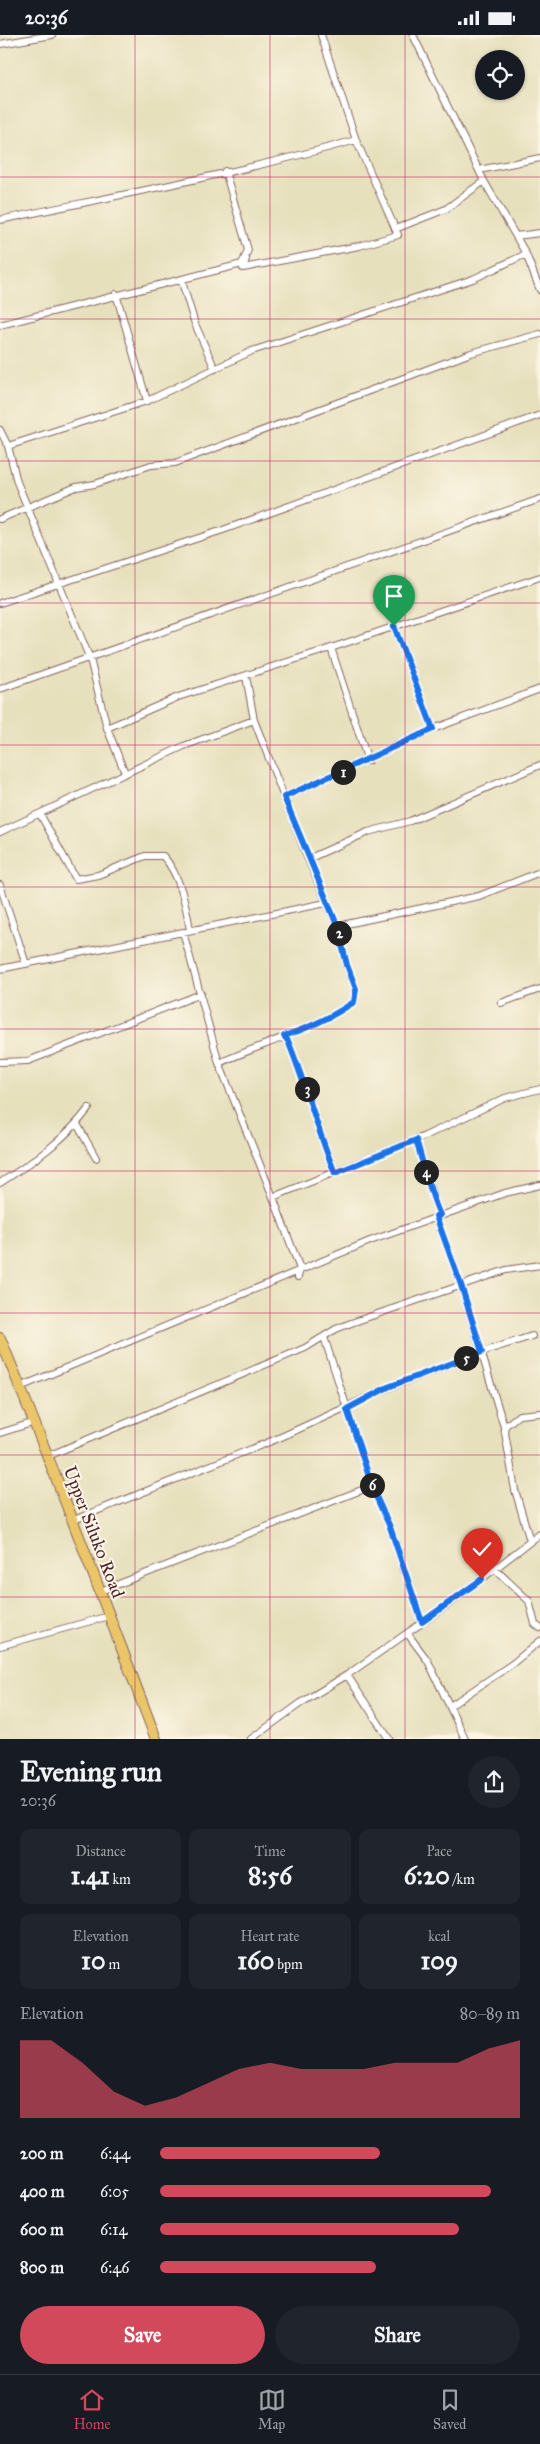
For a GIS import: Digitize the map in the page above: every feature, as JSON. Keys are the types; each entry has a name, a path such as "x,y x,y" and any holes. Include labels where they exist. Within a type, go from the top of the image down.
{"main road":[{"name":"Upper Siluko Road","path":"0,1337 74,1520 98,1592 156,1739"}],"street":[{"path":"0,45 37,36 52,35"},
{"path":"225,171 248,250 243,268 359,246 398,235 356,140 320,35"},
{"path":"413,35 484,181 526,254 540,290"},
{"path":"0,220 93,199 145,191 356,140"},
{"path":"480,170 540,158"},
{"path":"395,229 446,209 484,181"},
{"path":"516,236 540,233"},
{"path":"8,446 148,401 261,348 473,279 526,254"},
{"path":"0,325 242,264 246,259"},
{"path":"181,279 195,324 216,369"},
{"path":"116,295 148,401"},
{"path":"0,519 76,487 95,484 151,465 176,463 471,353 540,334"},
{"path":"0,603 223,529 540,415"},
{"path":"0,430 8,446 17,482 57,583 90,659 107,728 125,773"},
{"path":"0,689 90,659 540,499"},
{"path":"107,728 178,697 331,649 540,577"},
{"path":"394,626 433,729"},
{"path":"331,649 368,761"},
{"path":"219,1063 306,1029 354,1002 356,989 347,965 337,925 308,859 254,720 246,676"},
{"path":"284,797 368,761 433,729 540,689"},
{"path":"0,832 203,738 254,720"},
{"path":"308,859 368,833 410,821 540,765"},
{"path":"40,814 76,879 98,875 145,856 163,856 171,865 186,905 186,931 219,1063 300,1269 298,1277"},
{"path":"337,925 479,897 540,872"},
{"path":"0,885 26,964"},
{"path":"0,969 326,903"},
{"path":"500,1003 540,989"},
{"path":"0,1062 28,1061 201,994"},
{"path":"284,1036 288,1041 305,1083 325,1151 335,1173"},
{"path":"273,1197 416,1140 505,1098 540,1089"},
{"path":"0,1183 27,1166 78,1127 89,1108"},
{"path":"416,1140 430,1191 504,1427 515,1490 530,1541"},
{"path":"20,1387 63,1371 300,1269 438,1216 505,1193 540,1185"},
{"path":"48,1456 305,1348 351,1323 506,1270 540,1265"},
{"path":"74,1520 194,1474 347,1409 388,1387 482,1352 532,1336"},
{"path":"324,1337 372,1486 390,1527 422,1622"},
{"path":"504,1427 520,1415 540,1413"},
{"path":"0,1433 35,1422"},
{"path":"98,1592 372,1486"},
{"path":"251,1739 301,1703 347,1675 407,1633 496,1570 530,1541 540,1535"},
{"path":"496,1570 529,1601 535,1623 540,1628"},
{"path":"0,1646 109,1616"},
{"path":"407,1633 428,1661 465,1739"},
{"path":"450,1706 512,1664 540,1641"},
{"path":"347,1675 388,1739"}],"route":[{"path":"394,626 433,729 368,761 284,797 326,903 337,925 347,965 356,989 354,1002 344,1009 306,1029 284,1036 288,1041 305,1083 325,1151 335,1173 416,1140 428,1176 430,1191 440,1215 436,1216 461,1285 482,1352 388,1387 347,1409 374,1492 390,1527 422,1616 422,1622 482,1579"}]}
